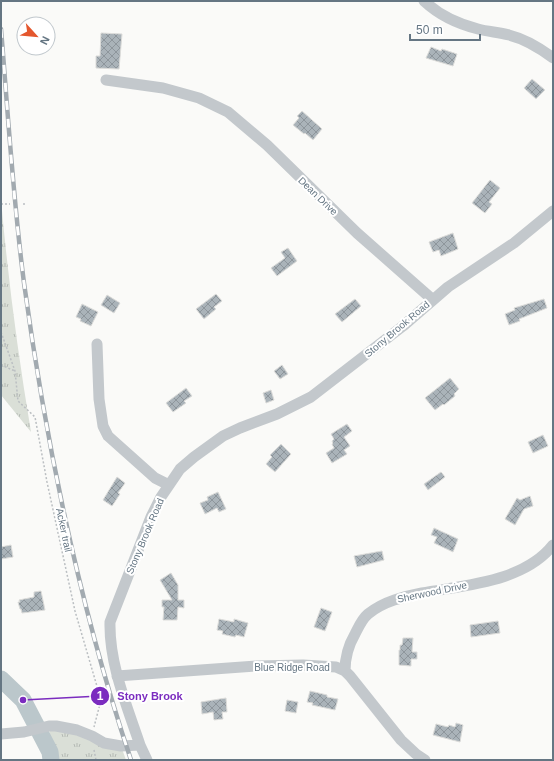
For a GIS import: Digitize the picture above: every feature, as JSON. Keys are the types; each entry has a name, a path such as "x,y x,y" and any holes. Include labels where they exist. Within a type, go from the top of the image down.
{"street":[{"path":"424,1 435,10 456,22 480,30 510,35 530,43 553,58"},
{"name":"Dean Drive","path":"106,80 163,88 199,98 228,112 267,145 357,233 433,300"},
{"name":"Stony Brook Road","path":"147,760 140,745 117,676 109,637 110,622 151,517 161,497 180,469 194,456 223,436 277,414 311,397 403,326 448,287 514,243 553,211"},
{"path":"97,344 99,399 103,426 108,436 155,478 169,485"},
{"name":"Sherwood Drive","path":"345,671 345,658 352,640 363,619 368,614 388,602 411,595 484,582 511,575 533,563 553,545"},
{"name":"Blue Ridge Road","path":"117,676 280,665 336,667 345,671 401,740 425,760"},
{"path":"1,734 24,732 49,726 67,727 92,736 104,743 121,746 140,745"}],"path":[{"path":"1,204 10,204"},
{"name":"Acker trail","path":"1,332 15,371 18,401 35,417 47,482 75,611 102,700 92,736"},
{"path":"1,366 15,371"}],"green space":[{"path":"1,200 14,316 31,432 1,395"},
{"path":"49,726 121,746 126,760 51,760"}],"building":[{"path":"101,33 122,34 119,69 96,68 96,56 100,56"},
{"path":"431,47 441,51 442,49 457,54 453,66 426,58"},
{"path":"532,79 545,90 536,99 524,88"},
{"path":"302,111 322,129 313,140 293,125 299,118 297,116"},
{"path":"490,180 500,188 489,202 492,204 485,213 472,203"},
{"path":"453,233 458,249 441,256 439,250 433,252 429,242"},
{"path":"288,248 297,261 277,276 271,268 285,258 281,252"},
{"path":"216,294 222,301 214,307 216,309 204,319 196,309"},
{"path":"107,295 120,303 114,313 101,305"},
{"path":"355,299 361,306 342,322 335,314"},
{"path":"544,299 547,308 519,319 520,321 509,325 505,314 515,310 514,308"},
{"path":"82,304 98,312 91,326 80,321 81,319 76,317"},
{"path":"282,365 288,374 280,379 274,371"},
{"path":"450,378 459,389 454,394 455,396 435,410 425,398"},
{"path":"186,388 192,396 184,401 186,403 173,412 166,403"},
{"path":"271,390 274,400 266,403 263,393"},
{"path":"347,424 352,431 344,437 350,446 344,450 347,454 332,463 326,453 334,448 332,441 334,439 331,434"},
{"path":"543,435 548,446 533,453 528,442"},
{"path":"281,444 291,454 275,472 266,464 272,457 270,455"},
{"path":"441,472 445,477 428,490 424,484"},
{"path":"117,477 125,483 112,506 103,500"},
{"path":"218,492 226,509 219,512 217,508 205,514 200,503 208,500 207,497"},
{"path":"530,496 533,506 524,509 515,525 505,519 517,498 520,500"},
{"path":"434,528 458,539 453,552 434,543 437,537 431,535"},
{"path":"11,545 13,557 1,559 1,547"},
{"path":"382,551 384,560 357,567 354,556"},
{"path":"171,573 178,585 178,600 184,600 184,608 178,607 177,620 163,620 164,607 162,607 162,600 172,600 160,580"},
{"path":"41,591 45,610 22,613 18,602 20,602 19,600 34,597 34,592"},
{"path":"321,608 332,612 325,631 314,627"},
{"path":"219,619 234,622 234,619 248,623 244,637 236,635 235,637 222,634 223,631 217,630"},
{"path":"498,621 500,633 471,637 470,625"},
{"path":"403,638 413,638 412,652 417,652 417,659 411,659 411,666 399,665 399,650 400,645 402,645"},
{"path":"310,691 338,699 335,710 312,705 313,703 307,702"},
{"path":"226,698 227,712 222,712 223,719 214,720 213,712 202,714 201,702"},
{"path":"287,700 298,702 296,713 285,711"},
{"path":"456,723 463,725 460,742 433,735 436,724 455,727"}],"waterway":[{"path":"1,679 23,700 50,752 51,760"}],"railway":[{"path":"1,29 20,251 43,404 66,524 80,583 95,643 131,760"}],"place":[{"name":"Stony Brook","path":"23,700"}]}
